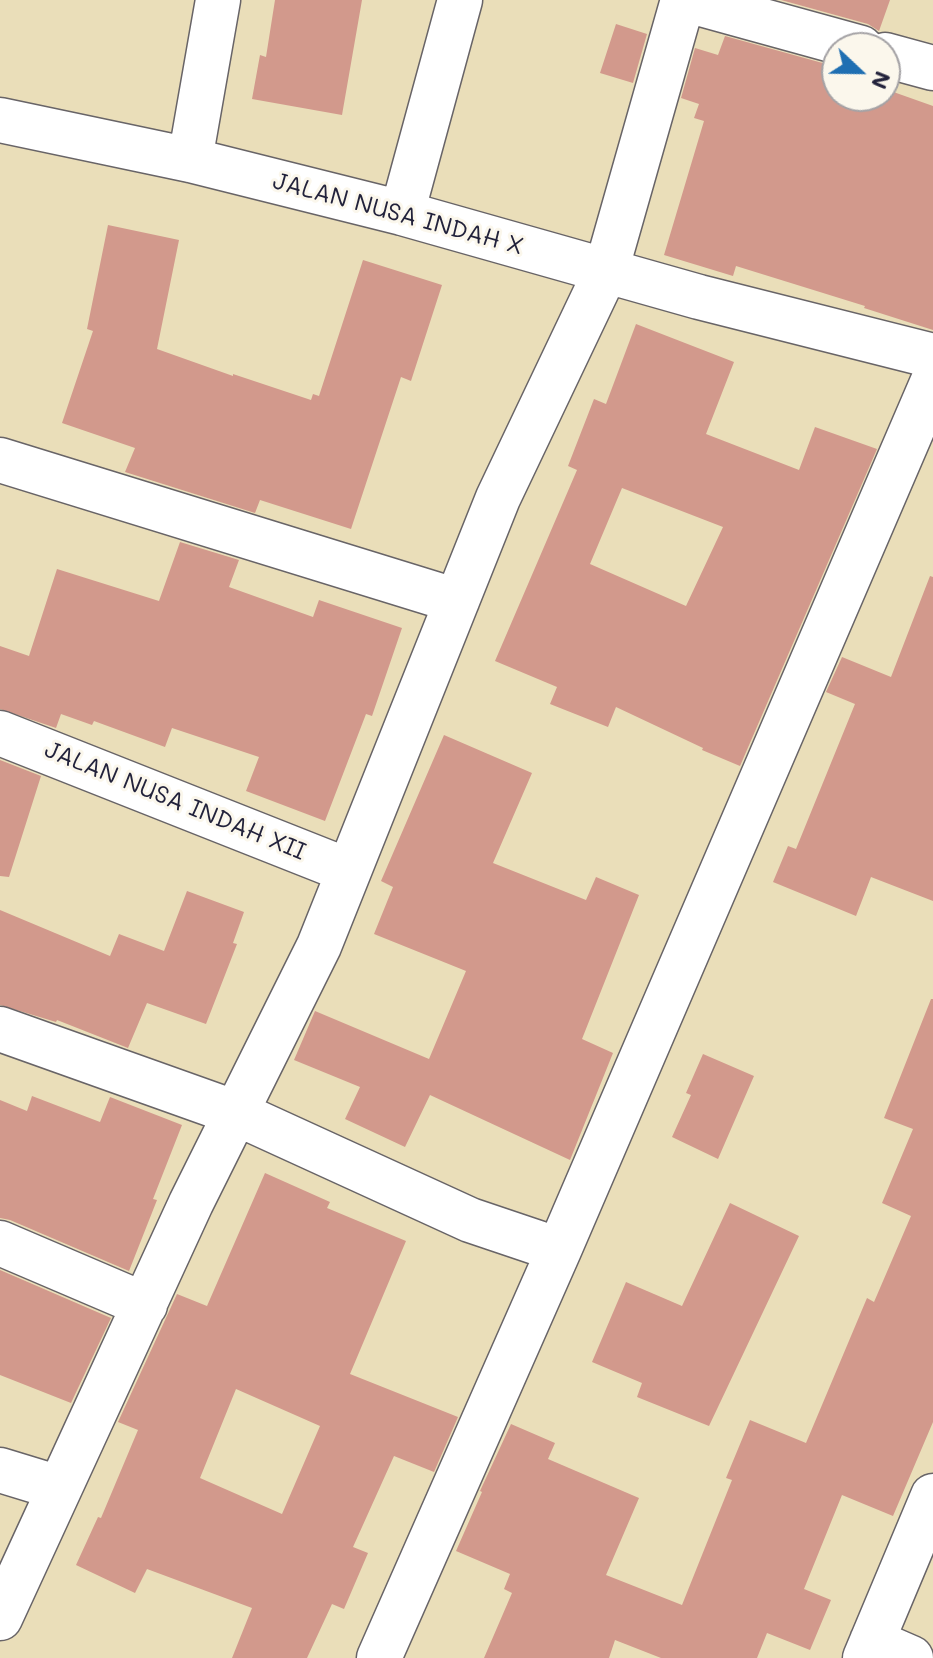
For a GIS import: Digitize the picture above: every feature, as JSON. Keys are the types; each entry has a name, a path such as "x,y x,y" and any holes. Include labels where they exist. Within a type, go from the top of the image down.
{"street":[{"path":"190,160 218,0"},
{"path":"402,213 460,0"},
{"path":"0,1618 236,1113 319,946 498,498 606,271 685,0 821,37"},
{"path":"901,59 933,68"},
{"name":"JALAN NUSA INDAH X","path":"0,120 190,160 402,213 606,271 933,356"},
{"path":"379,1658 559,1250 933,381"},
{"path":"0,460 457,601"},
{"name":"JALAN NUSA INDAH XII","path":"0,733 349,871"},
{"path":"0,1029 236,1113 470,1220 559,1250"},
{"path":"0,1243 145,1305"},
{"path":"0,1470 59,1488"},
{"path":"883,1652 933,1496"}],"building":[{"path":"275,0 362,0 342,115 252,99 260,55 266,57"},
{"path":"781,0 890,0 879,31 868,24"},
{"path":"616,24 647,34 633,83 600,73"},
{"path":"725,36 821,63 821,112 901,112 901,95 933,106 933,330 736,266 733,276 664,255 704,121 694,118 699,104 681,98 695,48 718,55"},
{"path":"108,225 179,240 157,349 311,400 313,394 319,396 363,260 442,285 411,381 401,377 351,529 260,500 255,513 125,472 135,448 62,423 93,331 87,329"},
{"path":"636,324 734,362 706,434 799,470 815,427 877,449 740,766 616,707 608,727 550,704 557,687 495,661 577,470 568,466 594,399 606,404","holes":["622,488 723,527 686,606 590,564"]},
{"path":"180,542 239,560 229,587 313,617 319,600 402,628 372,716 366,714 325,821 246,791 259,757 172,728 165,747 94,721 92,725 61,714 56,728 0,709 0,646 29,656 57,569 159,601"},
{"path":"930,576 933,577 933,901 871,877 856,916 773,882 788,846 796,849 855,704 826,692 842,657 891,677"},
{"path":"444,735 532,773 493,863 586,900 596,877 639,895 582,1039 613,1053 570,1160 430,1095 405,1147 345,1119 360,1087 294,1060 315,1011 429,1059 466,971 374,934 393,887 381,881"},
{"path":"0,760 41,776 9,877 0,876"},
{"path":"187,891 244,912 233,943 237,944 206,1024 147,1003 128,1048 57,1020 0,1005 0,910 110,956 119,934 164,951"},
{"path":"931,999 933,1422 893,1516 842,1495 804,1589 831,1600 810,1650 767,1633 757,1658 661,1658 615,1640 609,1658 484,1658 512,1593 504,1589 510,1574 456,1551 511,1424 555,1443 548,1459 639,1498 606,1575 682,1605 732,1480 726,1478 750,1420 806,1443 867,1298 874,1302 911,1216 882,1203 913,1129 884,1118"},
{"path":"703,1054 754,1076 718,1159 672,1137 691,1095 686,1093"},
{"path":"32,1096 100,1122 110,1097 182,1125 129,1271 0,1218 0,1100 27,1111"},
{"path":"265,1173 330,1202 327,1208 406,1241 350,1374 458,1417 434,1472 394,1456 353,1547 368,1553 344,1609 332,1604 307,1658 232,1658 252,1608 147,1569 135,1593 76,1565 98,1517 101,1518 138,1430 118,1422 177,1294 207,1306","holes":["236,1389 320,1426 282,1514 200,1478"]},
{"path":"730,1203 799,1236 709,1426 637,1397 642,1383 592,1362 626,1282 682,1306"},
{"path":"0,1270 111,1318 71,1403 0,1375"}]}
